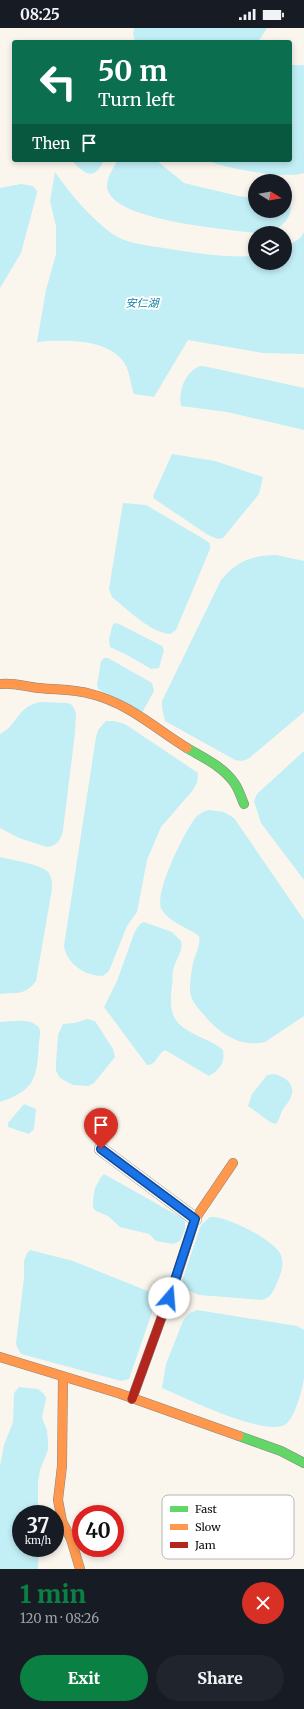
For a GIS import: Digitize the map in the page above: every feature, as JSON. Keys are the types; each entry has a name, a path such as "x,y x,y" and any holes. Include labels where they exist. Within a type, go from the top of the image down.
{"street":[{"path":"0,684 12,683 34,688 70,690 93,694 112,701 144,719 229,776 238,788 244,804"},
{"path":"101,1149 195,1219"},
{"path":"132,1399 169,1298 195,1219 233,1163"},
{"path":"0,1357 132,1399 281,1451 304,1463"},
{"path":"63,1376 62,1466 58,1500 62,1521 71,1539 80,1569"}],"water":[{"path":"134,28 267,28 259,40 134,40 133,34"},
{"path":"292,65 304,65 304,173 296,175 271,174 229,167 212,162 292,162"},
{"path":"73,162 103,162 93,174 89,174 80,169"},
{"path":"117,162 158,162 184,183 248,197 248,218 288,218 284,224 281,226 248,226 248,232 175,222 132,210 116,201 108,191 108,179"},
{"name":"安仁湖","path":"55,172 67,189 95,220 117,237 136,244 187,252 209,255 248,256 248,270 292,270 292,243 300,238 304,232 304,354 263,353 188,340 154,397 134,394 125,363 114,353 105,348 82,342 37,342 46,290 56,254 56,226 50,201"},
{"path":"21,184 33,186 37,191 36,197 21,253 0,288 0,188"},
{"path":"200,366 304,388 304,430 227,412 181,406 180,400 184,383 190,373"},
{"path":"172,454 215,461 263,477 259,494 223,538 218,539 208,535 153,498"},
{"path":"123,503 146,505 210,544 210,549 176,630 170,634 163,633 140,620 112,597 109,589"},
{"path":"276,555 304,561 304,712 248,759 241,761 235,760 165,721 162,701 221,580 233,568 246,560"},
{"path":"117,623 162,646 164,650 159,668 151,669 110,647 109,639 113,624"},
{"path":"104,658 108,658 152,683 154,691 142,713 98,689 97,685 101,661"},
{"path":"39,702 68,703 72,705 76,712 75,733 63,830 58,842 47,847 19,838 0,828 0,734 10,727 25,709"},
{"path":"106,721 114,721 125,724 198,773 197,783 193,790 161,827 147,860 137,912 127,926 109,971 103,976 90,974 78,968 69,958 64,946 96,737 98,730"},
{"path":"304,751 304,880 261,823 254,801 257,794"},
{"path":"209,810 224,812 234,818 304,920 304,1016 265,1042 247,1043 231,1038 216,1028 197,1007 193,1001 190,988 193,963 199,946 199,936 169,918 162,910 160,903 165,878 178,848 196,817"},
{"path":"0,857 40,867 45,870 51,877 52,889 36,981 32,986 24,991 0,994"},
{"path":"144,922 172,932 181,941 182,945 173,972 171,994 172,1010 181,1026 188,1031 214,1043 223,1050 221,1066 209,1076 165,1050 153,1063 147,1065 104,1007 117,981 135,931 140,924"},
{"path":"87,1019 95,1021 113,1049 115,1057 94,1083 88,1086 73,1085 60,1078 56,1071 58,1035 63,1024 75,1023"},
{"path":"19,1021 32,1023 38,1026 40,1032 37,1064 32,1081 28,1087 21,1092 0,1102 0,1022"},
{"path":"275,1074 287,1080 290,1083 292,1090 290,1099 283,1109 276,1124 270,1122 248,1106 252,1094 267,1075"},
{"path":"24,1104 36,1109 34,1129 29,1134 8,1127 8,1123"},
{"path":"104,1174 182,1218 185,1221 185,1229 180,1241 173,1244 156,1241 149,1234 120,1227 108,1216 96,1211 93,1208 95,1188"},
{"path":"210,1217 217,1217 237,1224 260,1236 277,1249 282,1259 282,1270 274,1290 267,1298 262,1300 199,1295 180,1287 201,1225"},
{"path":"30,1250 73,1261 155,1294 157,1298 129,1379 121,1381 21,1354 16,1343 24,1278 24,1261"},
{"path":"197,1310 297,1326 304,1330 304,1379 295,1410 286,1424 276,1427 262,1426 244,1421 205,1407 162,1388 166,1364 184,1319 190,1313"},
{"path":"19,1387 38,1389 46,1398 42,1418 47,1430 48,1450 40,1470 38,1482 38,1505 12,1505 12,1557 39,1557 38,1569 0,1569 0,1466 4,1445 13,1422 14,1393"}],"traffic: fast":[{"path":"187,748 213,763 225,773 236,786 244,804"},
{"path":"239,1436 281,1451 304,1463"}],"traffic: slow":[{"path":"0,684 78,691 104,698 141,717 187,748"},
{"path":"177,1275 195,1219 233,1163"},
{"path":"0,1357 118,1393 239,1436"},
{"path":"63,1376 62,1466 58,1500 62,1521 71,1539 80,1569"}],"traffic: jam":[{"path":"132,1399 177,1275"}],"route":[{"path":"101,1149 195,1219 169,1298"}]}
